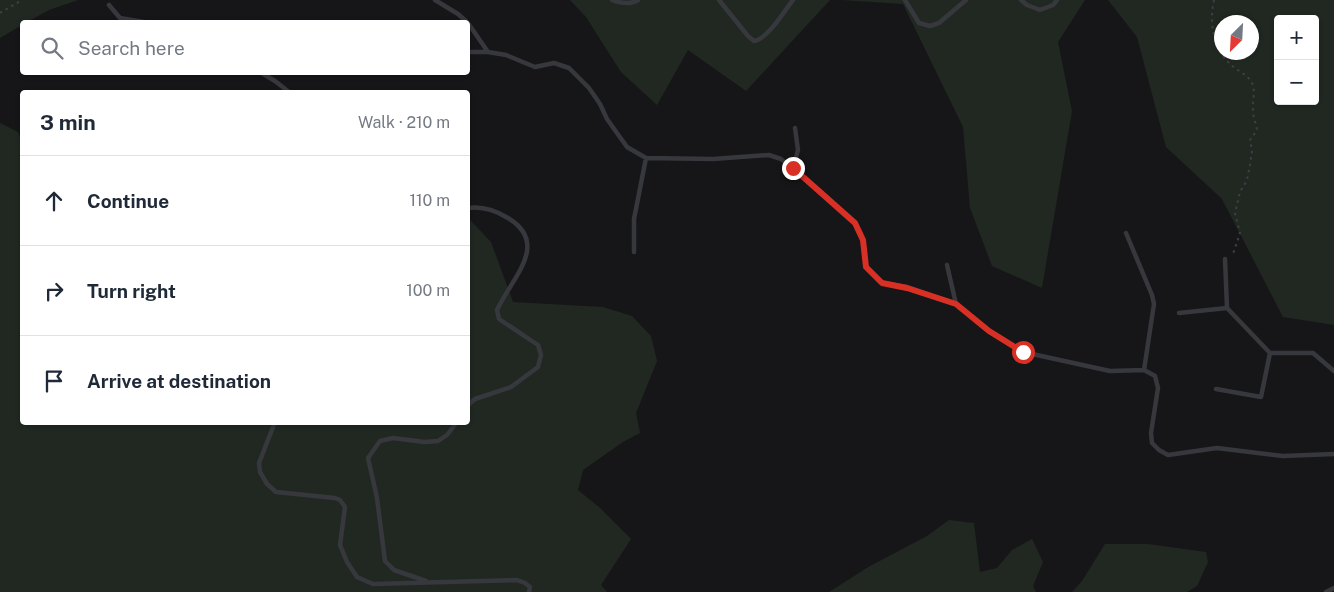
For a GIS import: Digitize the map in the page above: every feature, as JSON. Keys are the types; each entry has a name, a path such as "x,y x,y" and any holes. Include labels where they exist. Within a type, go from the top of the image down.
{"lane":[{"path":"435,0 458,14 464,20"},
{"path":"612,0 620,3 638,0"},
{"path":"719,0 754,41 760,40 766,34 793,0"},
{"path":"905,0 919,23 930,26 939,23 966,0"},
{"path":"1021,0 1027,5 1040,10 1053,5 1057,0"},
{"path":"108,5 120,18 132,20"},
{"path":"470,27 488,52"},
{"path":"470,52 506,55 536,67 554,63 569,68 589,88 627,147 646,158 713,159 769,155 781,159 855,223 863,240 866,267 882,283 907,288 956,304 989,331 1023,352 1110,371 1144,370 1155,376 1158,388 1151,434 1152,443 1168,455 1217,448 1283,456 1334,454"},
{"path":"265,75 286,90"},
{"path":"793,168 798,150 795,128"},
{"path":"634,252 634,219 646,158"},
{"path":"470,208 486,208 502,214 518,224 525,232 529,246 524,261 497,310 499,318 538,345 541,355 538,367 511,387 475,399 470,403"},
{"path":"1126,233 1154,304 1144,370"},
{"path":"1225,260 1227,308 1270,353 1313,353 1334,371"},
{"path":"947,265 956,304"},
{"path":"1179,313 1227,308"},
{"path":"1216,389 1261,397 1270,353"},
{"path":"274,425 258,463 260,472 267,484 276,492 314,495 340,500 345,507 340,545 347,562 358,576 373,584 517,580 525,582 530,587 529,592"},
{"path":"429,583 394,570 385,561 377,498 368,458 380,441 393,438 424,442 438,441 447,435 455,425"},
{"path":"1326,592 1334,588"}],"path":[{"path":"0,13 22,0"},
{"path":"1214,0 1211,14 1214,38 1221,52 1231,65 1252,82 1256,130 1250,140 1252,151 1248,180 1240,192 1235,214 1240,233 1233,254 1225,260"}],"shaded area":[{"path":"0,0 78,0 49,10 31,20 20,20 20,26 0,38"},
{"path":"570,0 830,0 746,91 688,50 657,105 621,72 586,17"},
{"path":"841,0 1085,0 1058,42 1072,111 1042,288 992,266 970,208 963,127 903,4"},
{"path":"1108,0 1334,0 1334,325 1283,317 1222,199 1166,147 1137,37"},
{"path":"0,123 18,132 20,138 20,425 470,425 470,220 491,242 513,302 603,307 632,316 651,336 657,361 636,413 640,433 623,442 583,470 578,490 600,508 631,539 601,585 607,592 0,592"},
{"path":"949,520 974,523 980,572 997,568 1012,550 1032,539 1043,562 1033,586 1036,592 829,592 870,566 927,536"},
{"path":"1105,544 1148,544 1206,552 1208,562 1197,586 1187,592 1072,592 1082,581"}],"route":[{"path":"793,168 855,223 863,240 866,267 882,283 907,288 956,304 989,331 1023,352"}]}
